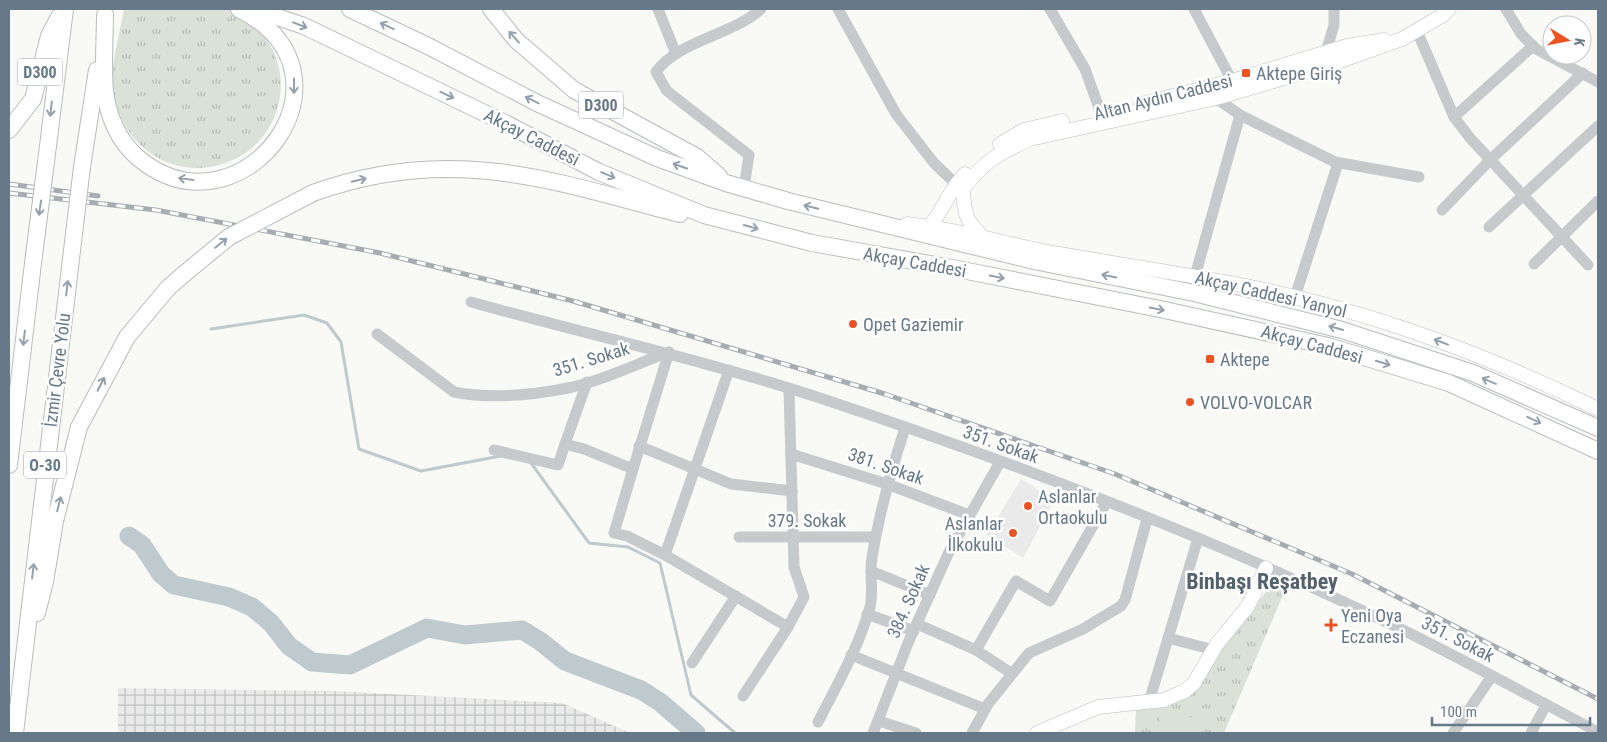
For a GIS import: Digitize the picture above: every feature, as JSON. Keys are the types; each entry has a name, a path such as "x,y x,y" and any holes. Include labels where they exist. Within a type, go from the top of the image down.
{"highway":[{"name":"D300","path":"9,130 33,99 49,36 64,9"},
{"name":"İzmir Çevre Yolu","path":"9,466 64,9"},
{"path":"106,12 105,97 122,143 135,156 154,169 171,176 206,181 222,180 255,162 270,149 291,114 294,94 294,73 288,54 267,26 239,9"},
{"name":"Akçay Caddesi","path":"254,9 304,26 506,123 599,172 704,215 812,243 1056,289 1328,346 1449,383 1598,450"},
{"name":"Akçay Caddesi","path":"350,9 428,46 563,115 657,158 726,183 858,218 1034,261 1203,295 1342,330 1473,374 1598,428"},
{"name":"D300","path":"491,9 516,40 574,90 696,157 726,183"},
{"name":"İzmir Çevre Yolu","path":"15,733 82,167 106,12"},
{"path":"22,671 45,582 55,521 79,427 127,336 168,288 229,237 313,193 334,186 394,173 427,169 488,170 558,184 687,216 704,215"}],"main road":[{"path":"1417,31 1449,9"},
{"name":"Altan Aydın Caddesi","path":"930,226 940,213 956,184 988,151 1024,130 1216,98 1348,52 1402,39 1417,31"},
{"name":"Altan Aydın Caddesi","path":"983,236 970,224 964,203 963,189 978,169 1002,152 1030,139 1102,117 1232,81 1326,59"},
{"path":"858,218 930,226"},
{"name":"Akçay Caddesi Yanyol","path":"930,226 983,236 1056,254 1195,276 1336,307 1435,339 1520,372 1598,409"},
{"path":"1037,733 1098,707 1164,700 1185,691 1194,683 1214,650 1248,606 1266,568"}],"street":[{"path":"658,9 676,54"},
{"path":"744,188 749,155 667,91 656,72 664,61 724,32 761,9"},
{"path":"838,9 896,114 934,163 956,184"},
{"path":"1050,9 1086,69 1102,117"},
{"path":"1194,9 1232,81"},
{"path":"1326,59 1334,26 1334,9"},
{"path":"1506,9 1521,34 1533,46 1552,59 1563,62 1598,82"},
{"path":"1334,26 1348,52"},
{"path":"1417,31 1454,117 1490,160 1588,265"},
{"path":"1454,117 1533,46"},
{"path":"1442,210 1490,160 1583,73"},
{"path":"1216,98 1240,116 1288,141 1338,163 1419,177"},
{"path":"1195,276 1240,116"},
{"path":"1489,227 1598,126"},
{"path":"1295,297 1338,163"},
{"path":"1534,264 1598,201"},
{"path":"471,302 669,352 614,533 627,536 665,555 788,627"},
{"name":"351. Sokak","path":"377,334 454,392 502,395 568,388 669,352 789,389 1000,462 1198,538 1399,628 1598,732"},
{"path":"665,555 729,370"},
{"path":"494,450 558,465 587,382"},
{"path":"743,696 788,627 804,597 794,567 789,389"},
{"path":"818,722 851,655 867,614 872,592 871,571 875,537 888,484 905,428"},
{"path":"565,444 584,448 633,469"},
{"path":"639,446 731,484 792,491"},
{"name":"381. Sokak","path":"791,454 888,484 969,515"},
{"name":"384. Sokak","path":"873,733 930,595 969,515 1000,462"},
{"path":"976,650 1016,581 1050,601 1106,503"},
{"path":"972,733 985,709 1029,652 1083,629 1121,606 1125,600 1147,519"},
{"name":"379. Sokak","path":"740,537 875,537"},
{"path":"1149,702 1198,538"},
{"path":"871,571 930,595"},
{"path":"692,663 736,596"},
{"path":"867,614 916,627 976,650 1011,673"},
{"path":"1168,638 1214,650"},
{"path":"851,655 985,709"},
{"path":"1454,733 1492,676"},
{"path":"1531,733 1546,705"},
{"path":"879,721 916,733"}],"shaded area":[{"path":"1021,479 1054,500 1023,558 987,535"},
{"path":"118,688 334,691 562,703 630,733 118,733"}],"green space":[{"path":"124,9 229,9 255,26 272,48 280,73 280,99 271,124 255,145 231,161 193,168 178,166 164,161 151,154 138,142 126,128 118,112 113,94 112,75"},
{"path":"1286,588 1224,733 1135,733 1136,710 1160,708 1199,687 1222,645 1249,615 1267,590"},
{"path":"1160,715 1204,718 1203,733 1159,733"}],"waterway":[{"path":"211,329 304,315 327,323 341,342 359,449 421,471 501,456"},
{"path":"531,463 589,543 628,547 660,563 691,695 735,733"},
{"path":"129,536 142,545 161,574 174,585 229,597 252,607 271,623 289,646 312,662 350,665 427,628 465,635 522,630 540,641 565,661 641,690 660,702 696,733"}],"railway":[{"path":"9,184 98,196"},
{"path":"9,193 156,210 380,253 573,301 885,394 1115,474 1352,574 1598,699"}],"place":[{"name":"Aktepe Giriş","path":"1246,73"},
{"name":"Opet Gaziemir","path":"853,324"},
{"name":"Aktepe","path":"1210,359"},
{"name":"VOLVO-VOLCAR","path":"1190,402"},
{"name":"Aslanlar Ortaokulu","path":"1028,506"},
{"name":"Aslanlar İlkokulu","path":"1013,533"},
{"name":"Yeni Oya Eczanesi","path":"1331,625"}],"district":[{"name":"Binbaşı Reşatbey","path":"1262,581"}]}
